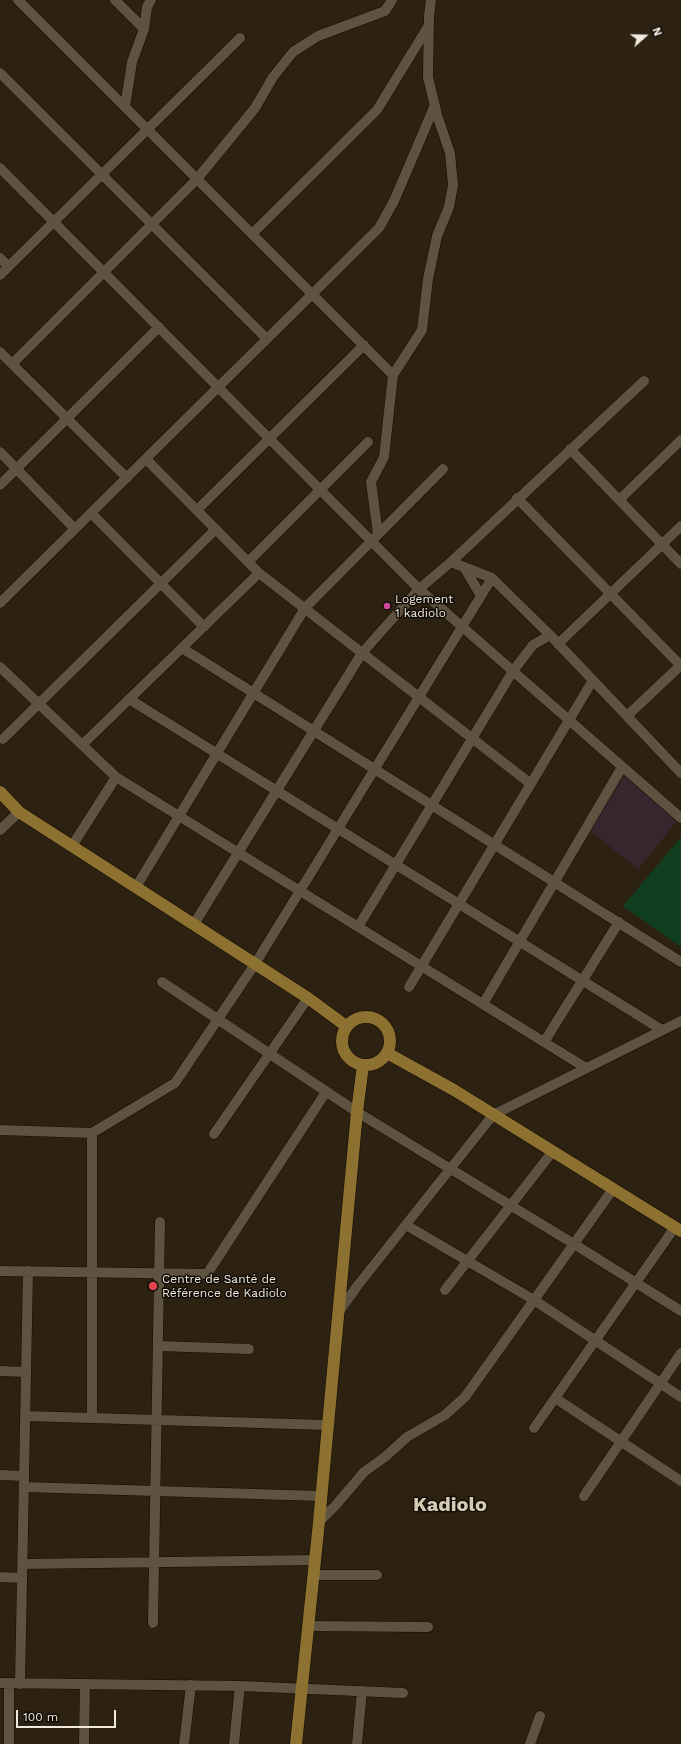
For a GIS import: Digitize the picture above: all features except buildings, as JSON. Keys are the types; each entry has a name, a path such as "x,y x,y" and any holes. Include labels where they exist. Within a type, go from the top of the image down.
{"main road":[{"path":"0,792 18,812 308,998 346,1026"},
{"path":"364,1017 377,1019 387,1030 390,1038 387,1053 376,1062 363,1065 352,1060 344,1050 342,1042 346,1026 351,1022 364,1017"},
{"path":"387,1053 454,1090 678,1229"},
{"path":"296,1744 319,1522 357,1112 363,1065"}],"street":[{"path":"18,0 393,375"},
{"path":"115,0 144,29"},
{"path":"125,107 132,62 144,29 147,7 151,0"},
{"path":"12,364 197,179 256,108 273,77 293,52 318,36 385,11 392,0"},
{"path":"375,538 371,482 384,457 393,375 422,330 428,279 438,236 449,207 453,185 450,153 428,77 428,24 431,0"},
{"path":"252,234 377,110 428,24"},
{"path":"0,275 240,38"},
{"path":"0,73 267,339"},
{"path":"0,603 379,228 394,201 435,105"},
{"path":"0,168 320,489 375,538 419,589 622,767 679,813"},
{"path":"0,258 8,266"},
{"path":"0,485 159,327"},
{"path":"197,510 364,345"},
{"path":"0,352 127,478"},
{"path":"194,924 362,653 419,589 463,550 644,381"},
{"path":"619,500 681,440"},
{"path":"248,562 368,442"},
{"path":"570,449 681,564"},
{"path":"0,452 75,529"},
{"path":"146,458 259,573 531,784"},
{"path":"136,887 305,608 443,469"},
{"path":"517,498 681,665 627,716"},
{"path":"91,513 204,627"},
{"path":"558,644 681,526"},
{"path":"3,739 216,529"},
{"path":"463,550 462,558 464,567 481,596"},
{"path":"450,562 492,578 550,635 681,773"},
{"path":"82,745 259,573"},
{"path":"0,1130 92,1133 175,1083 255,964 492,578"},
{"path":"358,927 513,671 533,645 550,635"},
{"path":"182,648 681,962"},
{"path":"0,667 116,777 586,1068"},
{"path":"410,987 593,680"},
{"path":"129,699 662,1030"},
{"path":"483,1004 622,767"},
{"path":"72,846 116,777"},
{"path":"0,830 18,812"},
{"path":"544,1042 619,922"},
{"path":"162,982 357,1112 681,1311"},
{"path":"214,1134 308,998"},
{"path":"337,1316 358,1285 493,1115 681,1021"},
{"path":"0,1271 207,1274 326,1092"},
{"path":"92,1133 92,1418"},
{"path":"445,1290 553,1151"},
{"path":"319,1522 364,1472 407,1437 445,1415 465,1397 613,1189"},
{"path":"153,1623 160,1222"},
{"path":"406,1224 534,1300 681,1397"},
{"path":"534,1428 636,1283 678,1229"},
{"path":"20,1684 28,1271"},
{"path":"158,1346 249,1349"},
{"path":"584,1496 681,1353"},
{"path":"0,1371 26,1372"},
{"path":"555,1398 681,1481"},
{"path":"25,1416 327,1425"},
{"path":"0,1475 24,1476"},
{"path":"24,1487 321,1496"},
{"path":"22,1564 315,1560"},
{"path":"313,1575 377,1576"},
{"path":"0,1577 22,1578"},
{"path":"308,1626 428,1627"},
{"path":"9,1744 4,1683 240,1686 403,1693"},
{"path":"84,1744 85,1684"},
{"path":"184,1744 191,1685"},
{"path":"234,1744 240,1686"},
{"path":"357,1744 362,1691"},
{"path":"530,1744 540,1716"}],"shaded area":[{"path":"625,775 677,821 638,869 588,829"}],"green space":[{"path":"681,837 681,947 623,906"}],"place":[{"name":"Logement 1 kadiolo","path":"387,606"},
{"name":"Centre de Santé de Référence de Kadiolo","path":"153,1286"}],"district":[{"name":"Kadiolo","path":"450,1505"}]}
